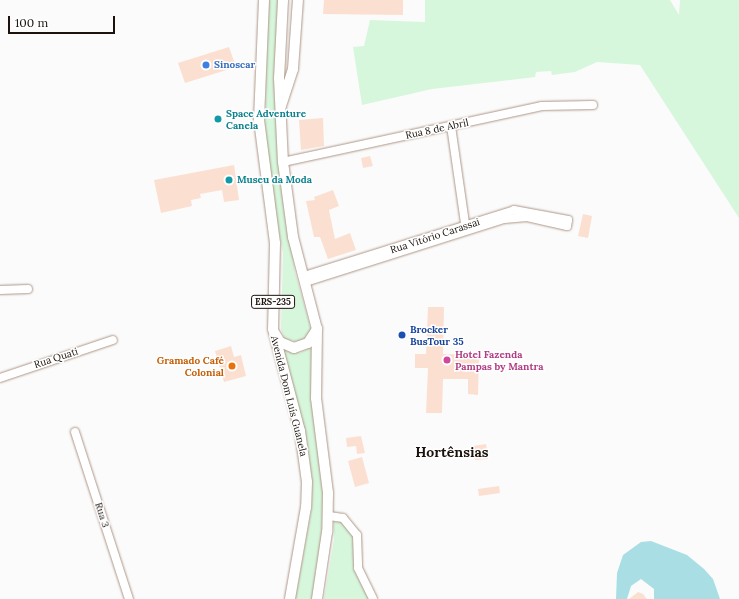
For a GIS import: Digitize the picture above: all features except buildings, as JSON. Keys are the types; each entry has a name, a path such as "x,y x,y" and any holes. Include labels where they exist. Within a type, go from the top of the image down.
{"main road":[{"name":"Avenida Dom Luís Guanela","path":"264,0 259,120 275,243 273,329 300,431 307,482 306,506 290,599"},
{"name":"Avenida Dom Luís Guanela","path":"282,0 279,111 283,162 291,227 317,329 316,398 329,516 317,599"},
{"path":"279,111 294,69 298,0"},
{"path":"273,329 280,342 294,348 308,343 317,329"}],"street":[{"name":"Rua 8 de Abril","path":"283,162 542,106 593,105"},
{"path":"451,126 466,228"},
{"name":"Rua Vitório Carassai","path":"304,279 466,228 520,216 568,223"},
{"path":"0,290 28,289"},
{"name":"Rua Quati","path":"0,378 113,340"},
{"name":"Rua 3","path":"75,432 129,599"},
{"path":"329,516 343,518 357,535 358,568 373,599"}],"green space":[{"path":"268,0 279,0 275,95 283,192 295,272 311,329 307,338 299,342 285,339 281,329 283,253 272,198 265,124"},
{"path":"425,0 670,0 679,15 680,0 739,0 739,218 640,65 597,62 575,72 552,75 551,71 536,72 535,77 432,89 362,105 353,47 364,46 370,20 425,22"},
{"path":"314,345 311,397 323,490 323,537 313,599 295,599 311,512 312,479 307,442 283,349 300,353"},
{"path":"341,521 356,539 354,562 370,599 324,599 334,539 334,522"}],"water":[{"path":"651,541 687,555 704,569 713,579 720,599 654,599 654,589 641,579 631,586 627,599 616,599 617,573 623,555 641,542"}],"place":[{"name":"Sinoscar","path":"206,65"},
{"name":"Space Adventure Canela","path":"218,119"},
{"name":"Museu da Moda","path":"229,180"},
{"name":"Brocker BusTour 35","path":"402,335"},
{"name":"Hotel Fazenda Pampas by Mantra","path":"447,360"},
{"name":"Gramado Café Colonial","path":"232,366"}],"district":[{"name":"Hortênsias","path":"452,452"}]}
